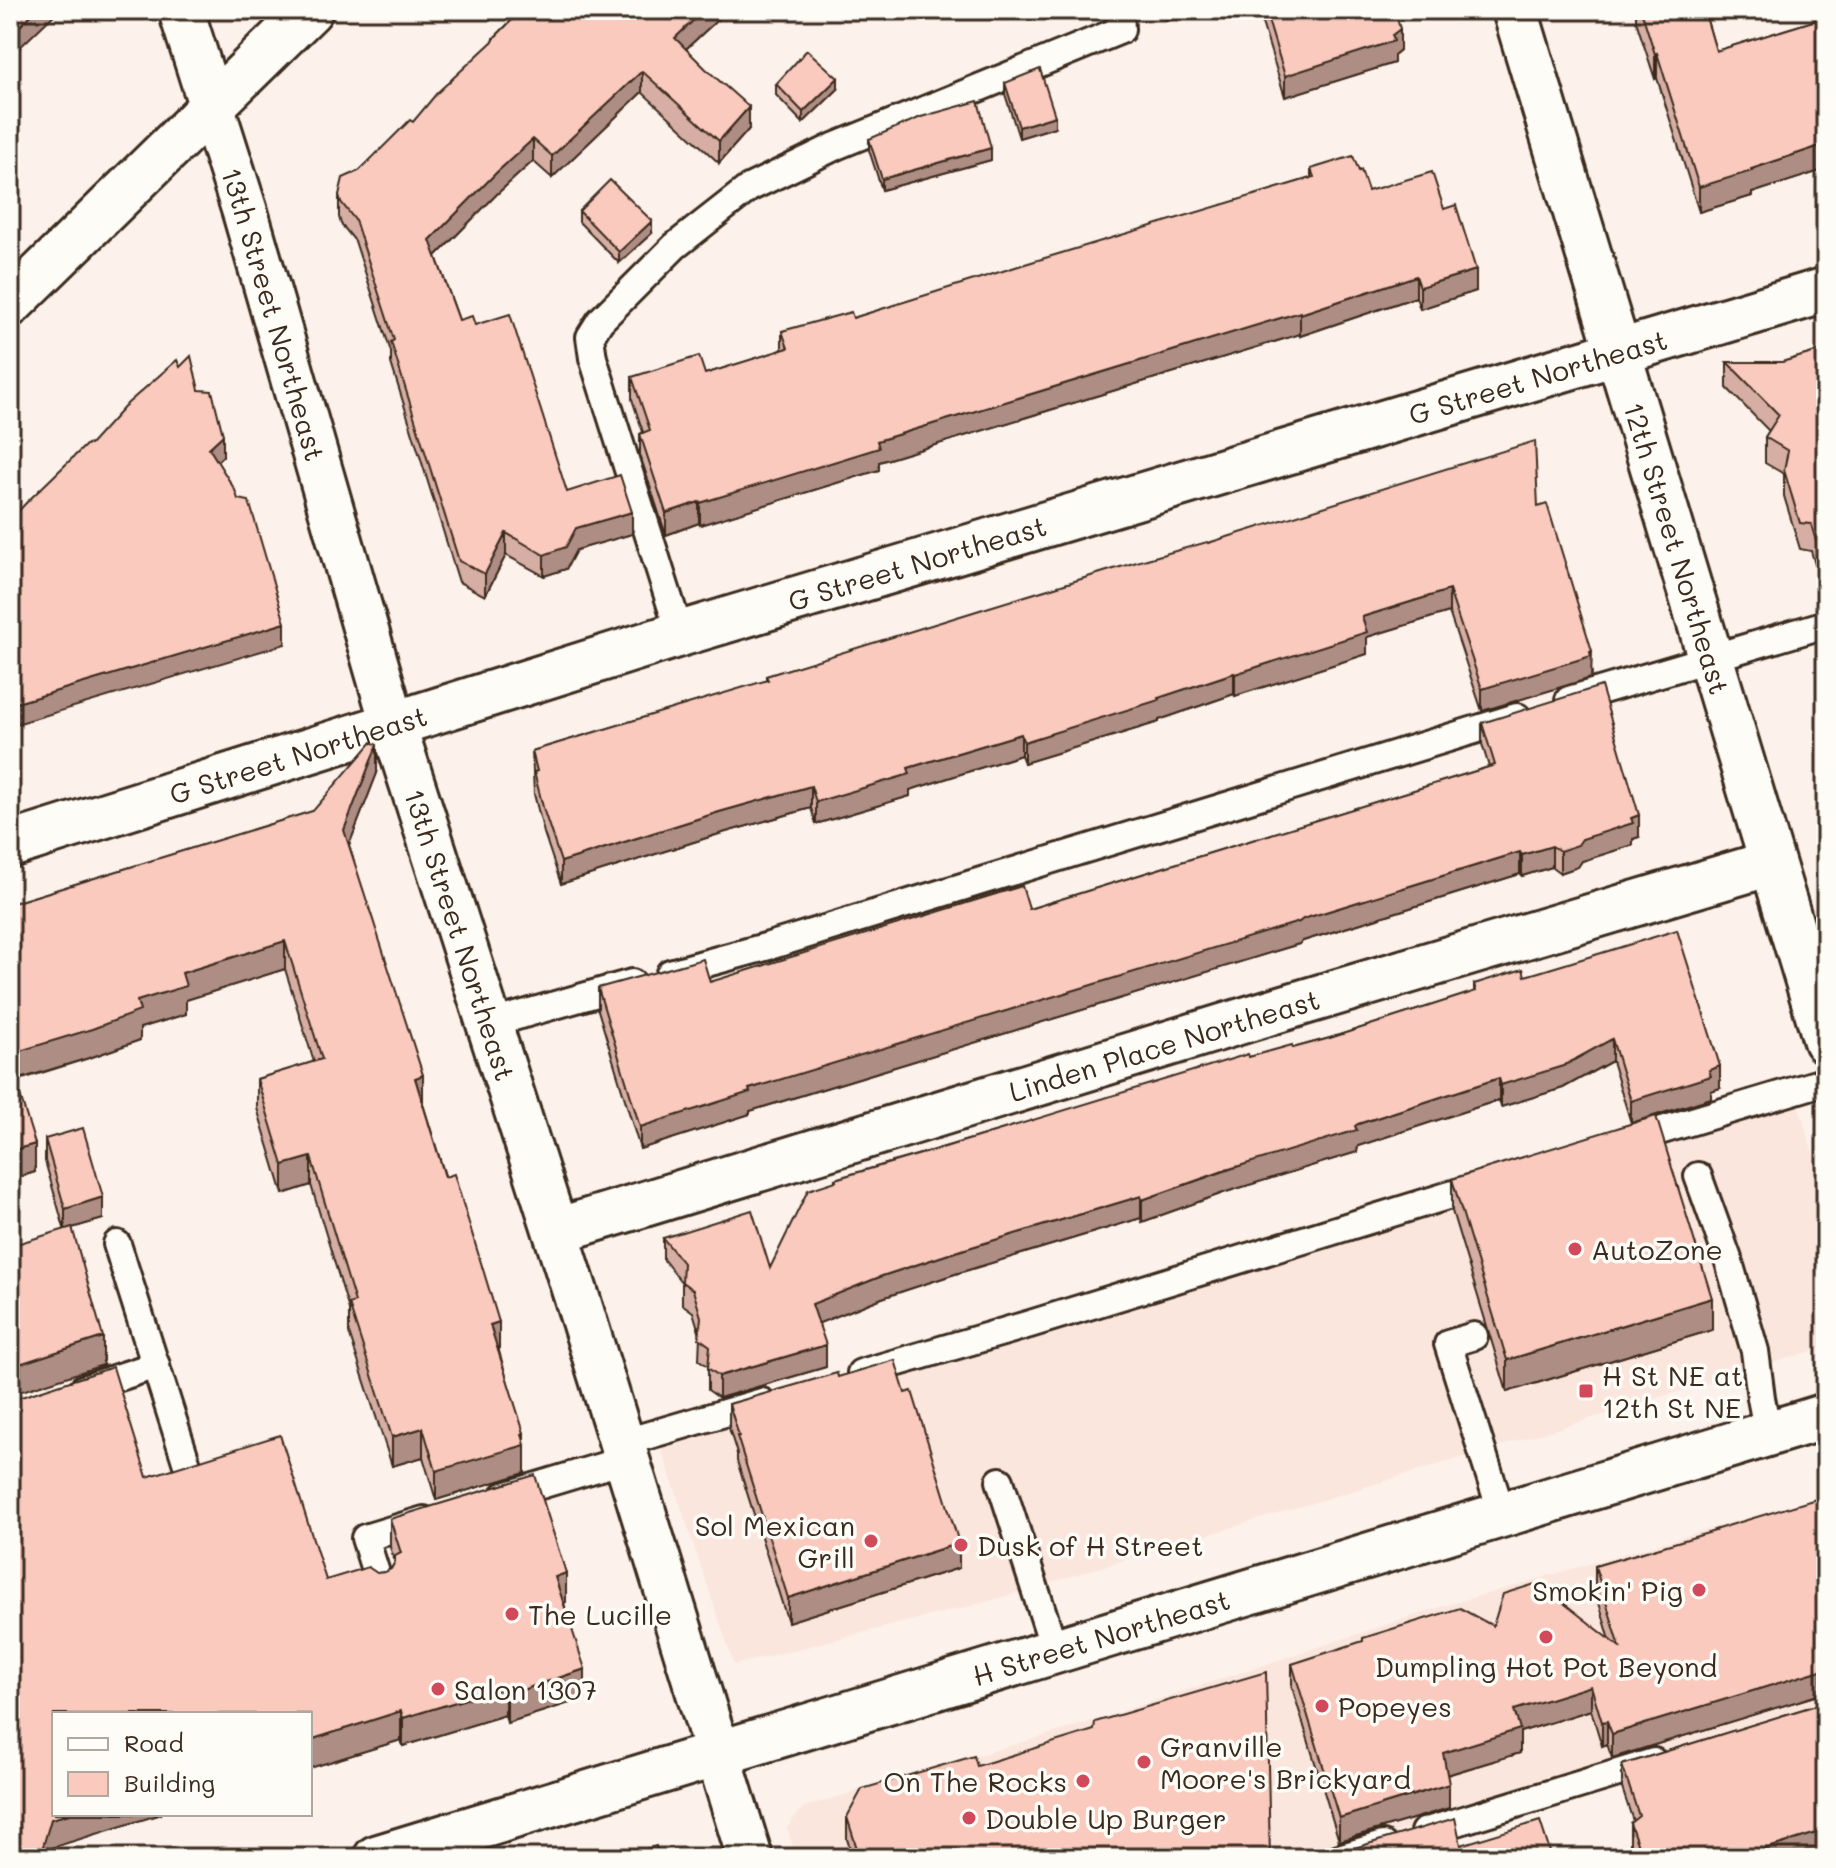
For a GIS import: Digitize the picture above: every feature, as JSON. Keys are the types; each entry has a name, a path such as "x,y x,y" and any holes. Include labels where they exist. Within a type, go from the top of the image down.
{"street":[{"name":"13th Street Northeast","path":"181,10 245,212 393,724 556,1231 750,1858"},
{"path":"10,304 310,10"},
{"name":"12th Street Northeast","path":"1515,10 1826,1041"},
{"name":"G Street Northeast","path":"10,845 680,634 1826,290"},
{"name":"Linden Place Northeast","path":"556,1231 1771,863"},
{"name":"H Street Northeast","path":"376,1858 1826,1416"}],"lane":[{"path":"680,634 593,358 590,337 600,321 675,246 749,188 836,146 1121,30 1120,10"},
{"path":"489,1024 769,946 1826,624"},
{"path":"1601,1149 1826,1081"},
{"path":"833,1381 1030,1324 1510,1176"},
{"path":"1698,1176 1728,1259 1755,1351 1768,1434"},
{"path":"117,1244 190,1474"},
{"path":"1474,1336 1448,1344 1502,1514"},
{"path":"54,1398 156,1365"},
{"path":"480,1503 788,1395"},
{"path":"1000,1481 1055,1651"},
{"path":"380,1586 365,1538 451,1512"},
{"path":"1339,1858 1674,1756"}],"shaded area":[{"path":"1795,1093 1826,1197 1826,1347 990,1601 734,1665 658,1439"},
{"path":"1826,1495 1826,1701 1312,1858 796,1858 787,1828 804,1807 1077,1726 1434,1609"}],"building":[{"path":"10,10 36,10 10,36"},
{"path":"522,10 704,10 675,38 749,107 719,141 642,71 552,156 533,139 430,240 459,320 472,316 475,325 510,314 567,492 620,475 632,512 576,528 566,547 544,555 506,533 485,574 459,561 355,220 339,195 343,178 359,171 410,120 413,122 437,93"},
{"path":"1265,10 1395,10 1400,29 1392,35 1394,41 1285,76"},
{"path":"1641,10 1704,10 1716,51 1826,17 1826,144 1699,187"},
{"path":"807,50 838,78 803,112 776,84"},
{"path":"1040,69 1055,116 1019,127 1005,83"},
{"path":"978,101 991,148 882,179 869,139 921,117"},
{"path":"1353,156 1368,191 1432,172 1444,209 1456,205 1476,270 1420,287 1416,276 877,441 879,448 666,513 640,434 650,430 632,377 699,356 705,374 788,348 782,331 851,312 853,318 1314,177 1311,169"},
{"path":"610,180 652,221 619,252 579,211"},
{"path":"1826,349 1826,575 1811,524 1800,523 1784,470 1788,451 1765,437 1779,415 1727,362 1782,362"},
{"path":"191,356 199,390 212,391 223,435 209,448 238,499 249,501 285,623 10,705 10,520 87,444 90,445 128,403 177,360 180,367"},
{"path":"1535,441 1538,507 1547,504 1591,656 1482,689 1449,590 1362,617 1367,632 1024,742 1021,734 908,768 910,774 816,802 811,786 561,862 544,811 532,751 768,680 766,676"},
{"path":"1601,686 1639,815 1631,818 1633,823 1582,839 1578,845 1560,851 1552,846 1522,855 1520,852 749,1089 750,1092 640,1127 598,988 703,959 710,982 1022,886 1029,909 1495,765 1482,723"},
{"path":"372,742 377,745 344,830 423,1075 415,1078 445,1177 454,1174 499,1322 490,1325 524,1433 525,1445 436,1471 423,1428 392,1437 349,1304 355,1302 311,1157 283,1165 257,1079 322,1059 285,941 182,973 186,986 137,1001 140,1011 10,1054 10,904 313,811"},
{"path":"1677,930 1720,1066 1709,1070 1711,1076 1631,1101 1612,1039 1563,1066 1501,1085 1499,1078 1358,1124 1355,1126 1357,1130 1226,1170 1142,1200 1141,1196 882,1276 812,1304 826,1345 719,1376 708,1368 710,1346 699,1338 701,1317 693,1290 682,1282 683,1263 663,1238 752,1210 770,1268 808,1190 835,1179 1248,1054 1249,1057 1330,1038 1476,991 1474,984 1523,969 1525,976"},
{"path":"10,1063 35,1144 10,1151"},
{"name":"AutoZone","path":"1656,1116 1712,1298 1507,1360 1452,1179"},
{"path":"83,1128 103,1197 65,1209 45,1139"},
{"path":"72,1227 103,1337 10,1367 10,1246"},
{"path":"895,1360 905,1393 912,1391 959,1543 788,1598 729,1404"},
{"path":"113,1367 147,1477 280,1435 326,1580 368,1567 377,1573 391,1569 395,1556 401,1553 390,1519 535,1475 566,1573 555,1577 585,1669 507,1695 505,1687 403,1718 401,1711 312,1739 312,1712 52,1712 52,1816 62,1816 51,1819 42,1850 10,1858 10,1399"},
{"path":"1826,1496 1826,1670 1612,1734 1607,1721 1602,1722 1591,1686 1514,1710 1520,1729 1443,1753 1449,1784 1339,1818 1292,1664 1460,1608 1493,1626 1503,1594 1538,1583 1620,1647 1595,1566"},
{"path":"1266,1672 1270,1858 860,1858 847,1817 862,1789 974,1756 977,1766 1094,1730 1095,1722"},
{"path":"1826,1702 1826,1830 1736,1858 1642,1858 1630,1823 1639,1816 1622,1765"},
{"path":"1455,1818 1461,1845 1540,1821 1552,1858 1351,1858 1348,1850"},
{"path":"656,1846 659,1858 616,1858"}],"place":[{"name":"AutoZone","path":"1575,1249"},
{"name":"H St NE at 12th St NE","path":"1586,1391"},
{"name":"Sol Mexican Grill","path":"871,1541"},
{"name":"Dusk of H Street","path":"961,1545"},
{"name":"Smokin' Pig","path":"1699,1590"},
{"name":"The Lucille","path":"512,1614"},
{"name":"Dumpling Hot Pot Beyond","path":"1546,1637"},
{"name":"Salon 1307","path":"438,1689"},
{"name":"Popeyes","path":"1322,1706"},
{"name":"Granville Moore's Brickyard","path":"1144,1762"},
{"name":"On The Rocks","path":"1083,1781"},
{"name":"Double Up Burger","path":"969,1818"}]}
